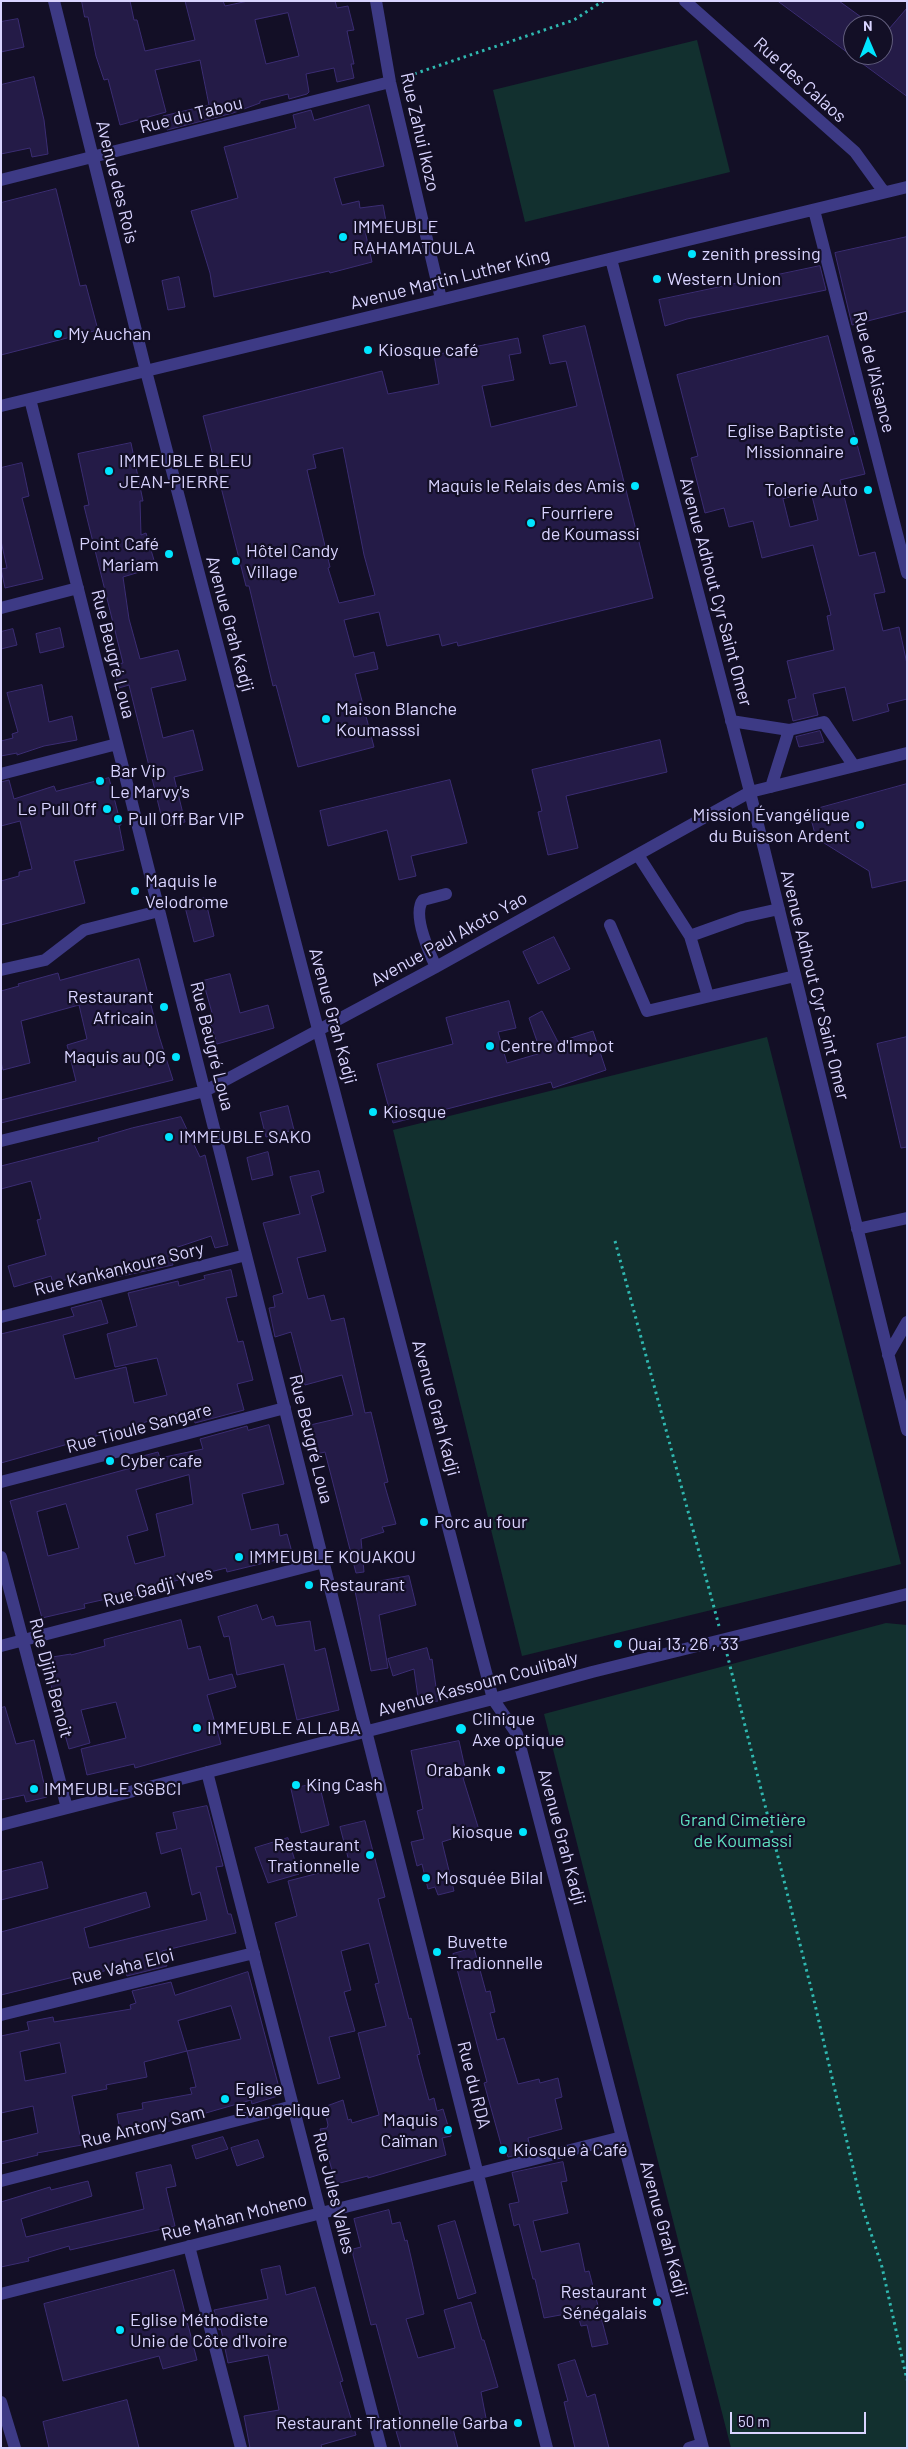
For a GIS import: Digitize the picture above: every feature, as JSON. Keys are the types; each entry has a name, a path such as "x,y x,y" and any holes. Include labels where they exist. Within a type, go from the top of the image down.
{"street":[{"name":"Avenue des Rois","path":"54,1 146,371"},
{"name":"Rue Zahui Ikozo","path":"376,1 390,82 441,299"},
{"name":"Rue des Calaos","path":"685,1 855,152 884,192"},
{"name":"Rue du Tabou","path":"1,180 93,159 390,82"},
{"name":"Avenue Martin Luther King","path":"1,406 907,187"},
{"name":"Rue de l'Aisance","path":"814,210 907,573"},
{"name":"Avenue Adhout Cyr Saint Omer","path":"611,259 750,792 906,1425"},
{"name":"Avenue Grah Kadji","path":"146,371 494,1699 517,1734 703,2446"},
{"name":"Rue Beugré Loua","path":"30,398 366,1732"},
{"path":"1,608 78,588"},
{"path":"731,722 789,730 824,722 854,766"},
{"path":"771,787 789,730"},
{"path":"1,774 117,744"},
{"name":"Avenue Paul Akoto Yao","path":"1,1141 205,1091 436,967 750,792 907,753"},
{"path":"638,854 690,936 708,996"},
{"path":"436,967 423,938 420,905 423,900 446,894"},
{"path":"690,936 743,917 778,909"},
{"path":"1,970 45,960 84,930 159,910"},
{"path":"610,925 647,1011 795,976"},
{"path":"857,1229 907,1218"},
{"name":"Rue Kankankoura Sory","path":"1,1317 246,1255"},
{"path":"888,1355 907,1322"},
{"name":"Rue Tioule Sangare","path":"1,1482 285,1408"},
{"name":"Rue Djihi Benoit","path":"1,1557 67,1808"},
{"name":"Rue Gadji Yves","path":"1,1646 324,1562"},
{"name":"Avenue Kassoum Coulibaly","path":"1,1825 494,1699 592,1672 907,1594"},
{"name":"Rue du RDA","path":"366,1732 547,2448"},
{"name":"Rue Jules Valles","path":"207,1772 381,2448"},
{"name":"Rue Vaha Eloi","path":"1,2016 254,1953"},
{"name":"Rue Antony Sam","path":"1,2181 293,2106"},
{"name":"Rue Mahan Moheno","path":"1,2294 622,2137"},
{"path":"189,2246 241,2448"},
{"path":"1,2402 16,2448"},
{"path":"689,2448 703,2446"}],"path":[{"path":"390,82 574,20 603,1"},
{"path":"615,1241 723,1641 813,1996 862,2206 882,2267 907,2380"}],"green space":[{"path":"697,40 730,172 525,222 493,90"},
{"path":"767,1037 901,1564 522,1656 393,1130"},
{"name":"Grand Cimetière de Koumassi","path":"886,1623 907,1625 907,2448 731,2448 544,1714"}],"building":[{"path":"82,1 130,1 134,20 137,20 145,51 195,40 185,1 223,1 225,6 248,1 335,1 337,8 348,6 354,30 347,31 354,64 351,64 354,78 337,82 334,68 306,74 309,92 307,94 289,99 288,94 260,101 260,103 233,113 167,130 163,116 209,105 200,60 155,70 166,112 120,125 108,79 104,80 96,56 88,17 85,17","holes":["288,13 299,56 266,64 255,20"]},
{"path":"778,1 839,1 858,15 843,15 843,49"},
{"path":"907,8 907,96 865,65 893,65 893,24"},
{"path":"18,19 24,47 1,52 1,22"},
{"path":"34,77 44,120 48,154 32,157 30,148 1,154 1,85"},
{"path":"369,105 384,166 334,178 342,205 359,201 360,208 383,205 387,227 365,231 372,262 330,273 329,271 214,297 210,273 191,211 238,198 224,147 296,128 293,115 311,110 314,120"},
{"path":"56,189 80,286 86,285 98,330 1,355 1,203"},
{"path":"907,237 907,311 852,325 835,253"},
{"path":"820,266 826,290 687,319 665,326 659,300"},
{"path":"179,277 185,307 168,310 162,281"},
{"path":"585,326 653,598 458,646 457,642 442,646 439,634 387,646 379,612 344,620 354,657 374,652 378,669 355,674 374,747 298,767 276,685 273,686 249,586 246,586 203,416 382,371 388,394 439,384 434,355 518,338 521,353 509,355 514,380 482,386 491,427 577,406 566,361 550,364 543,336","holes":["343,448 364,555 375,595 339,603 328,568 330,567 307,470 316,468 313,455"]},
{"path":"828,336 865,474 840,480 859,556 875,552 885,592 874,594 883,631 899,627 907,664 907,699 887,704 889,711 853,721 845,687 813,694 818,715 793,721 788,700 796,698 787,661 834,650 827,616 831,615 813,545 762,558 753,521 729,527 724,508 705,513 691,458 698,456 677,375","holes":["811,492 818,520 790,527 783,499"]},
{"path":"131,443 143,501 140,501 141,535 146,533 156,567 123,577 129,619 140,659 178,650 186,680 151,688 163,738 193,730 203,770 174,777 185,822 164,827 129,685 119,688 113,665 123,663 84,506 89,505 78,454"},
{"path":"22,463 29,496 22,498 43,579 5,588 1,569 7,568 1,541 1,468"},
{"path":"60,628 64,647 40,653 36,634"},
{"path":"13,629 17,645 1,649 1,632"},
{"path":"42,685 49,722 72,716 77,740 44,746 17,755 17,753 1,756 1,741 13,738 12,734 18,732 7,693"},
{"path":"820,731 824,742 799,747 796,737"},
{"path":"660,740 667,772 566,796 578,848 548,855 538,812 542,811 532,770"},
{"path":"109,778 121,825 119,825 124,850 74,861 85,903 1,925 1,881 19,876 19,872 32,869 20,821 1,826 1,782 9,780 14,799 54,786 56,791"},
{"path":"450,780 467,843 411,856 416,876 399,880 387,830 328,846 320,811"},
{"name":"Mission Évangélique du Buisson Ardent","path":"907,784 907,880 872,888 869,871 816,838 809,811"},
{"path":"205,898 214,936 194,942 184,903"},
{"path":"554,937 570,969 538,984 523,952"},
{"path":"139,959 159,1036 173,1080 1,1123 1,1100 76,1081 67,1045 87,1039 79,1005 21,1021 30,1063 3,1070 1,1062 1,991 19,986 18,984 58,973 60,980"},
{"path":"230,974 240,1013 268,1005 274,1028 217,1044 210,1021 214,1020 203,981"},
{"path":"509,1001 516,1028 498,1032 507,1063 541,1053 529,1018 542,1011 558,1042 593,1031 606,1070 553,1088 551,1082 393,1123 377,1064 453,1044 446,1018"},
{"path":"907,1037 907,1147 901,1148 877,1044"},
{"path":"288,1106 294,1130 266,1137 260,1113"},
{"path":"181,1117 200,1157 205,1155 228,1245 215,1248 211,1236 169,1250 173,1265 99,1281 96,1272 53,1283 51,1276 14,1287 8,1266 46,1255 37,1220 41,1219 31,1181 1,1189 1,1166 99,1141 98,1138 132,1128"},
{"path":"268,1152 273,1175 252,1180 247,1158"},
{"path":"319,1171 324,1192 311,1196 326,1251 297,1258 308,1299 324,1295 331,1321 344,1318 365,1413 371,1412 388,1482 384,1483 396,1524 382,1527 384,1532 361,1539 364,1572 356,1573 325,1452 313,1455 306,1426 353,1415 342,1375 305,1385 291,1332 275,1337 269,1308 275,1307 273,1296 283,1293 263,1223 300,1214 290,1177"},
{"path":"231,1270 237,1296 226,1298 238,1342 243,1341 253,1380 237,1384 244,1410 195,1423 193,1414 183,1417 181,1412 1,1463 1,1334 74,1316 71,1308 101,1300 108,1323 63,1335 75,1379 126,1367 134,1403 167,1395 157,1358 115,1367 107,1334 137,1326 128,1293 178,1281 179,1286 205,1279 204,1276"},
{"path":"269,1425 284,1484 242,1494 251,1530 278,1524 280,1536 287,1534 293,1556 227,1572 226,1568 159,1585 160,1591 134,1596 133,1593 84,1604 85,1608 42,1618 10,1501 142,1465 139,1457 158,1452 160,1458 203,1449 200,1439 247,1426 248,1430","holes":["189,1475 193,1504 156,1514 165,1556 135,1564 127,1536 148,1530 136,1490","66,1504 79,1548 48,1556 37,1512"]},
{"path":"409,1576 416,1605 379,1615 388,1668 371,1671 354,1586"},
{"path":"257,1605 262,1620 273,1616 276,1626 310,1621 315,1651 325,1648 339,1710 297,1720 284,1664 237,1675 229,1636 224,1637 218,1617"},
{"path":"181,1620 188,1649 200,1646 209,1680 232,1674 236,1687 207,1695 221,1744 135,1768 134,1764 87,1775 81,1749 126,1738 116,1702 81,1710 90,1743 69,1749 58,1710 56,1710 46,1658 71,1655 105,1646 104,1640"},
{"path":"427,1648 430,1660 432,1659 438,1701 419,1704 414,1669 393,1676 388,1659"},
{"path":"5,1707 16,1744 34,1740 47,1797 26,1802 24,1795 1,1800 1,1708"},
{"path":"459,1741 467,1777 463,1778 479,1830 442,1842 454,1891 438,1895 435,1887 428,1889 422,1864 417,1866 411,1842 424,1839 417,1811 423,1809 411,1751"},
{"path":"319,1783 329,1825 301,1833 291,1789"},
{"path":"207,1806 223,1866 216,1867 228,1914 231,1914 236,1933 162,1951 167,1966 127,1976 124,1965 87,1976 86,1974 1,1995 1,1932 146,1892 150,1907 84,1928 89,1948 207,1920 200,1892 192,1895 181,1848 161,1854 156,1833 177,1829 173,1813"},
{"path":"365,1821 385,1897 378,1899 409,2019 411,2018 420,2054 417,2055 429,2100 434,2098 437,2111 443,2109 451,2136 442,2138 446,2155 368,2178 368,2176 336,2184 320,2129 327,2128 328,2125 324,2107 343,2100 348,2120 351,2119 352,2123 379,2115 358,2033 386,2026 375,1984 379,1983 369,1943 341,1951 351,1990 344,1992 355,2031 329,2037 340,2078 318,2084 275,1923 297,1916 288,1881 350,1865 340,1827"},
{"path":"288,1838 299,1874 268,1883 255,1848"},
{"path":"42,1862 48,1888 1,1900 1,1872"},
{"path":"474,1948 486,1992 490,1991 495,2012 490,2013 497,2040 504,2038 518,2084 539,2079 540,2083 558,2078 562,2097 555,2099 562,2129 528,2138 531,2152 508,2157 507,2154 504,2155 484,2083 487,2082 453,1954"},
{"path":"248,1972 281,2095 252,2104 251,2100 192,2117 120,2130 117,2114 143,2109 142,2103 192,2094 190,2088 196,2087 187,2051 144,2062 147,2077 106,2085 107,2089 72,2096 82,2145 37,2153 38,2155 1,2164 1,2142 38,2133 33,2106 1,2113 1,2036 29,2030 27,2022 53,2017 54,2022 131,2009 130,2005 136,2003 132,1991 171,1982 175,1995","holes":["231,2006 241,2039 187,2051 178,2021","60,2043 66,2073 25,2081 20,2052"]},
{"path":"223,2137 228,2149 196,2159 192,2146"},
{"path":"258,2140 264,2157 237,2166 231,2148"},
{"path":"563,2162 567,2181 561,2182 568,2213 533,2221 541,2252 579,2243 585,2272 589,2271 608,2344 592,2347 587,2325 581,2326 577,2312 544,2318 519,2224 514,2226 509,2204 519,2202 512,2173"},
{"path":"171,2165 176,2186 166,2188 175,2226 70,2250 69,2246 28,2258 29,2261 1,2267 1,2202 50,2187 51,2190 88,2181 92,2196 21,2219 26,2237 144,2209 136,2173"},
{"path":"389,2210 392,2224 400,2222 405,2241 407,2240 424,2314 406,2319 418,2358 455,2348 444,2310 471,2302 498,2387 481,2392 486,2418 452,2425 458,2448 401,2448 396,2431 404,2429 376,2324 371,2325 353,2255 353,2249 361,2247 354,2219"},
{"path":"455,2221 476,2293 458,2299 438,2226"},
{"path":"280,2266 286,2295 315,2287 343,2381 340,2382 356,2435 321,2445 322,2448 250,2448 244,2416 279,2410 268,2355 228,2363 221,2329 219,2330 214,2310 268,2299 261,2270"},
{"name":"Eglise Méthodiste Unie de Côte d'Ivoire","path":"174,2270 197,2360 163,2369 159,2356 63,2381 44,2304"},
{"path":"575,2360 587,2397 595,2394 609,2448 575,2448 564,2402 568,2401 558,2365"},
{"path":"127,2400 139,2448 49,2448 43,2422"}],"place":[{"name":"IMMEUBLE RAHAMATOULA","path":"343,237"},
{"name":"zenith pressing","path":"692,254"},
{"name":"Western Union","path":"657,279"},
{"name":"My Auchan","path":"58,334"},
{"name":"Kiosque café","path":"368,350"},
{"name":"Eglise Baptiste Missionnaire","path":"854,441"},
{"name":"IMMEUBLE BLEU JEAN-PIERRE","path":"109,471"},
{"name":"Maquis le Relais des Amis","path":"635,486"},
{"name":"Tolerie Auto","path":"868,490"},
{"name":"Fourriere de Koumassi","path":"531,523"},
{"name":"Point Café Mariam","path":"169,554"},
{"name":"Hôtel Candy Village","path":"236,561"},
{"name":"Maison Blanche Koumasssi","path":"326,719"},
{"name":"Bar Vip Le Marvy's","path":"100,781"},
{"name":"Le Pull Off","path":"107,809"},
{"name":"Pull Off Bar VIP","path":"118,819"},
{"name":"Mission Évangélique du Buisson Ardent","path":"860,825"},
{"name":"Maquis le Velodrome","path":"135,891"},
{"name":"Restaurant Africain","path":"164,1007"},
{"name":"Centre d'Impot","path":"490,1046"},
{"name":"Maquis au QG","path":"176,1057"},
{"name":"Kiosque","path":"373,1112"},
{"name":"IMMEUBLE SAKO","path":"169,1137"},
{"name":"Cyber cafe","path":"110,1461"},
{"name":"Porc au four","path":"424,1522"},
{"name":"IMMEUBLE KOUAKOU","path":"239,1557"},
{"name":"Restaurant","path":"309,1585"},
{"name":"Quai 13, 26 , 33","path":"618,1644"},
{"name":"IMMEUBLE ALLABA","path":"197,1728"},
{"name":"Clinique Axe optique","path":"461,1729"},
{"name":"Orabank","path":"501,1770"},
{"name":"King Cash","path":"296,1785"},
{"name":"IMMEUBLE SGBCI","path":"34,1789"},
{"name":"kiosque","path":"523,1832"},
{"name":"Restaurant Trationnelle","path":"370,1855"},
{"name":"Mosquée Bilal","path":"426,1878"},
{"name":"Buvette Tradionnelle","path":"437,1952"},
{"name":"Eglise Evangelique","path":"225,2099"},
{"name":"Maquis Caïman","path":"448,2130"},
{"name":"Kiosque à Café","path":"503,2150"},
{"name":"Restaurant Sénégalais","path":"657,2302"},
{"name":"Eglise Méthodiste Unie de Côte d'Ivoire","path":"120,2330"},
{"name":"Restaurant Trationnelle Garba","path":"518,2423"}]}
